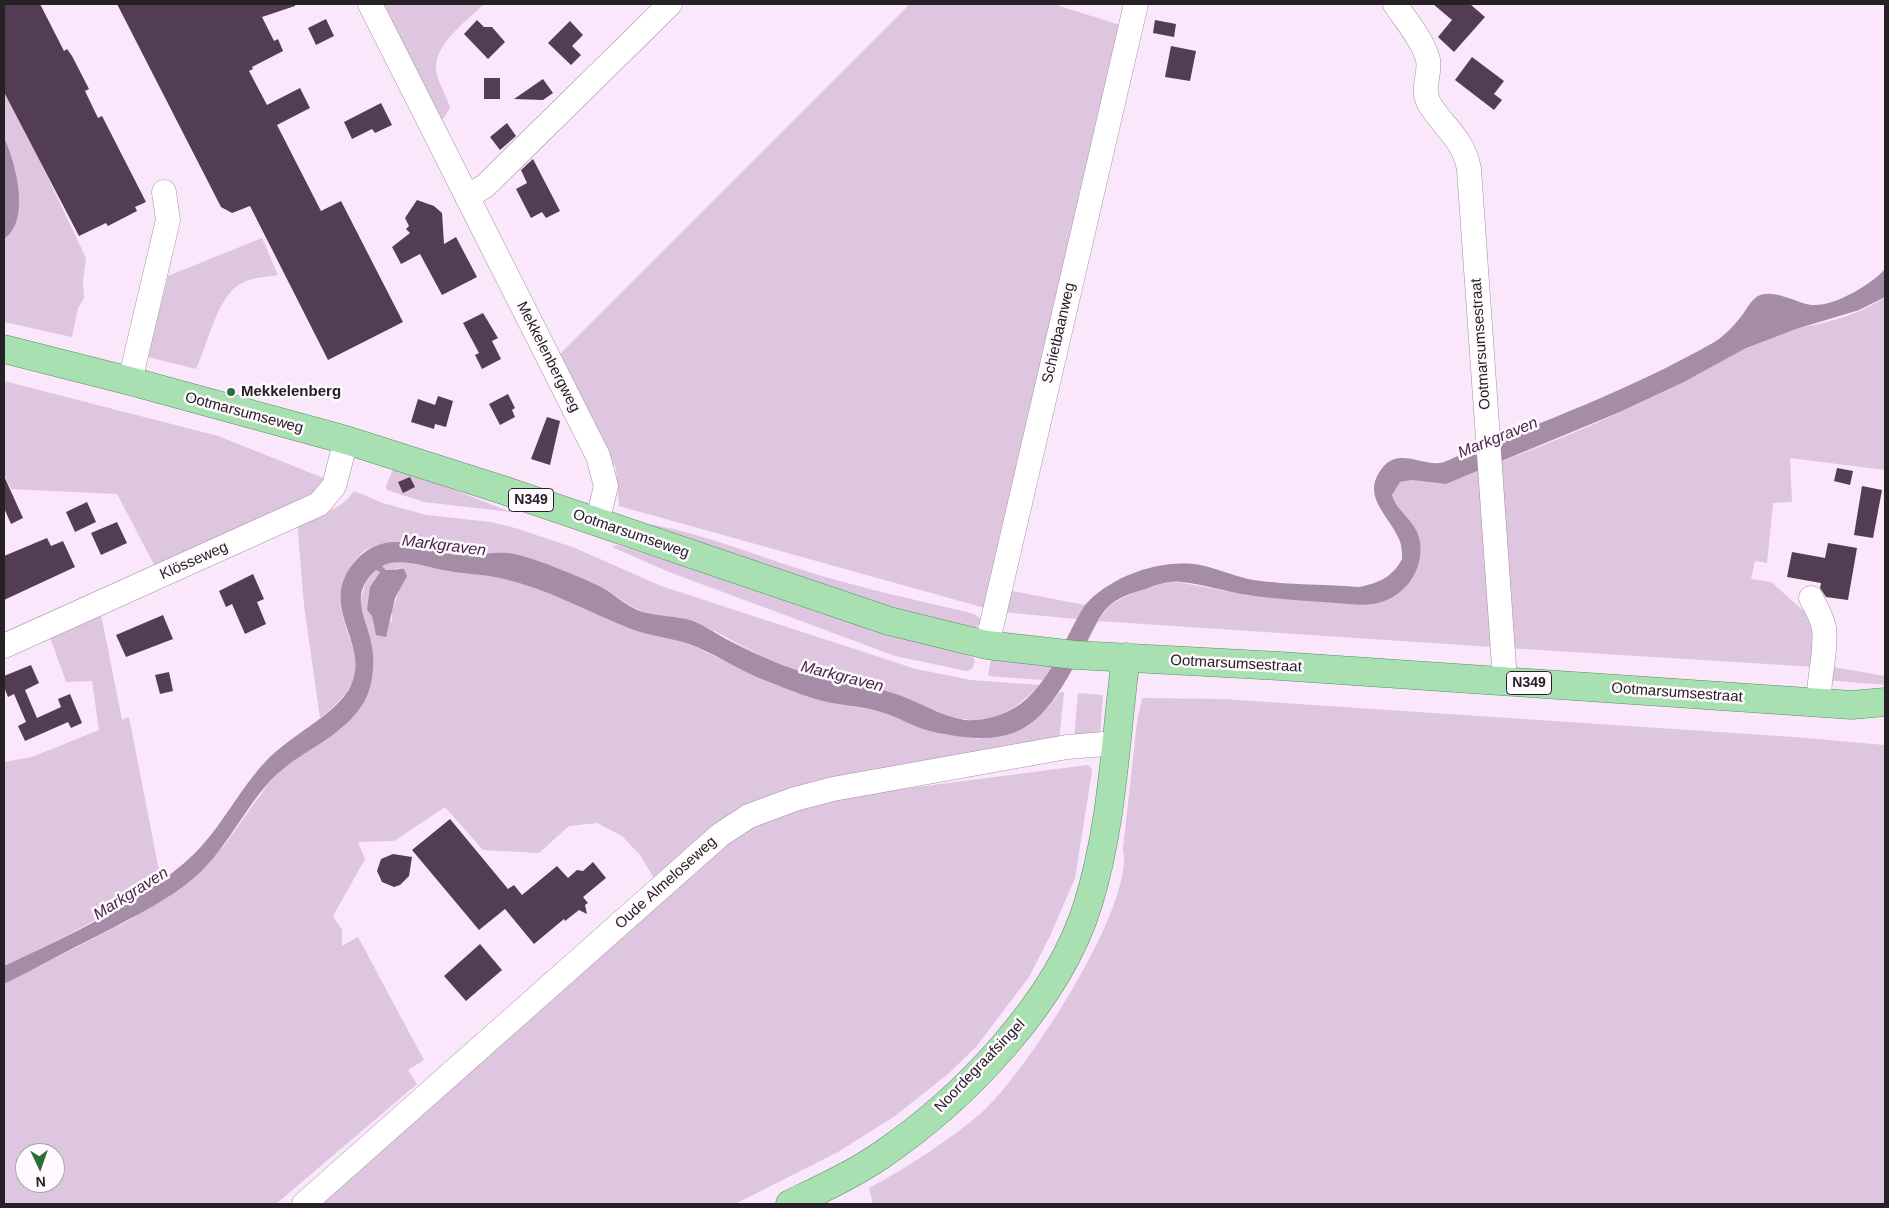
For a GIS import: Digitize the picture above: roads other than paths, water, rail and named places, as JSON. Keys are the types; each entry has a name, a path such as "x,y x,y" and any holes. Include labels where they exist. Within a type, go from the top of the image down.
{"main road":[{"name":"Ootmarsumseweg","path":"4,349 346,440 503,490 889,621 987,645 1057,653"},
{"name":"Ootmarsumsestraat","path":"1057,653 1852,705 1885,702"},
{"name":"Noordegraafsingel","path":"790,1204 880,1156 945,1106 1016,1032 1059,970 1088,905 1104,839 1126,657"},
{"name":"Ootmarsumsestraat","path":"1852,705 1885,715"}],"street":[{"name":"Mekkelenbergweg","path":"370,4 598,456 606,486 597,523"},
{"path":"467,197 485,186 670,4"},
{"name":"Ootmarsumsestraat","path":"1395,4 1425,50 1428,63 1424,89 1429,104 1460,141 1466,154 1469,169 1505,681"},
{"name":"Schietbaanweg","path":"987,645 1134,12"},
{"path":"130,381 168,220 164,192"},
{"name":"Klösseweg","path":"4,646 319,504 334,486 346,440"},
{"path":"1811,598 1824,626 1824,642 1818,682 1819,702"},
{"name":"Oude Almeloseweg","path":"304,1204 712,842 749,816 795,799 833,789 1067,747 1117,743"}],"place":[{"name":"Mekkelenberg","path":"231,392"}],"water label":[{"name":"Markgraven","path":"1498,438"},
{"name":"Markgraven","path":"444,546"},
{"name":"Markgraven","path":"842,677"},
{"name":"Markgraven","path":"131,894"}]}
